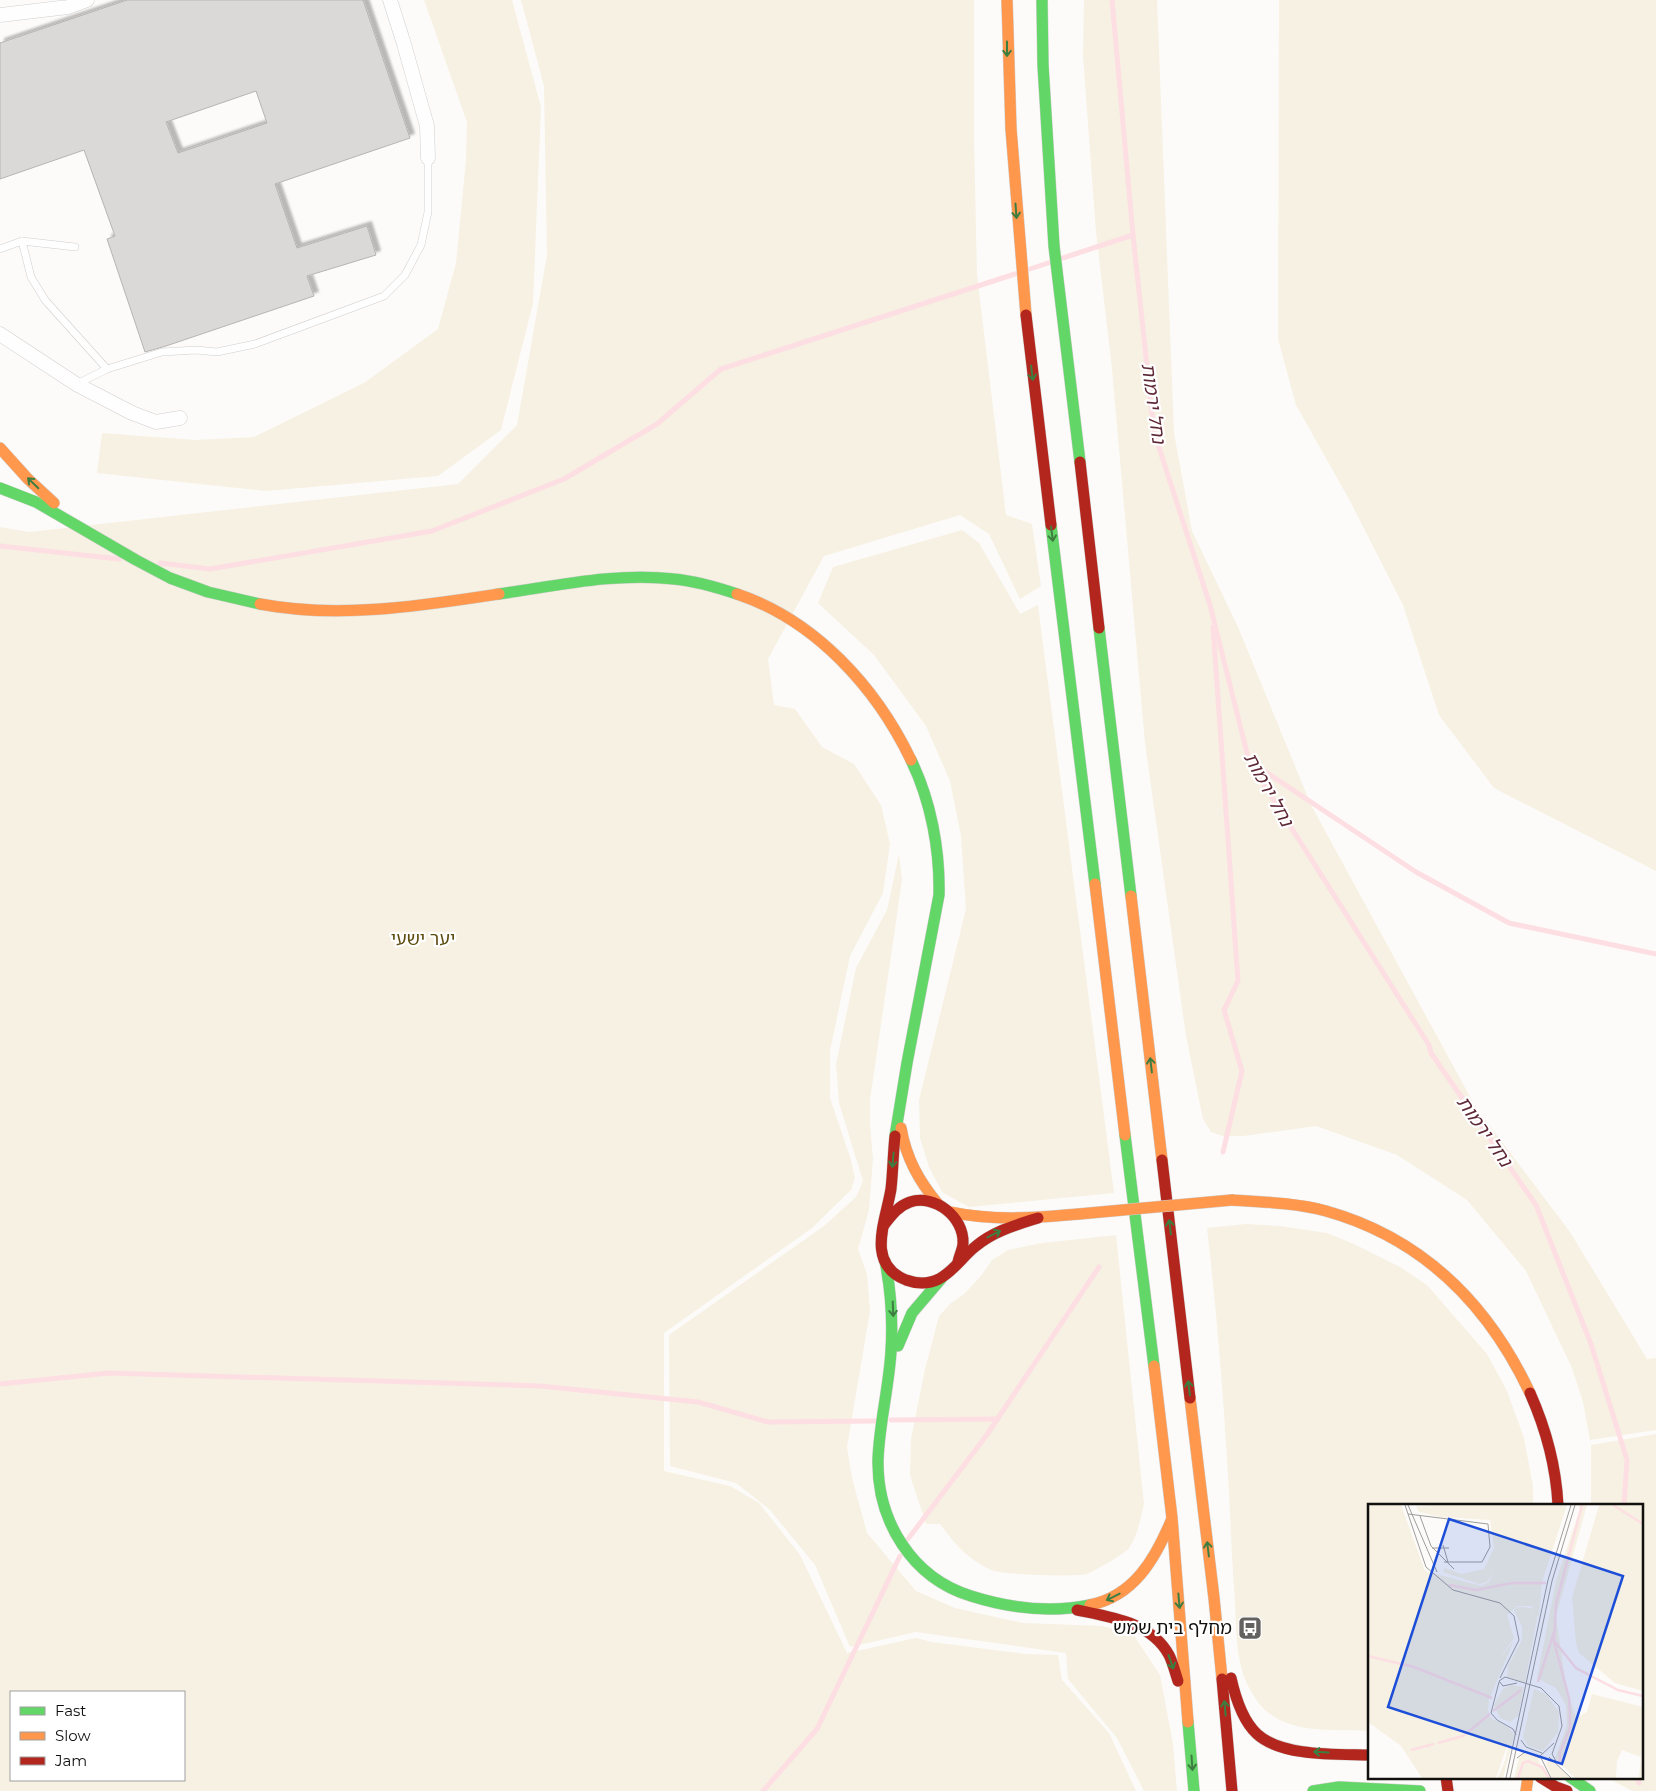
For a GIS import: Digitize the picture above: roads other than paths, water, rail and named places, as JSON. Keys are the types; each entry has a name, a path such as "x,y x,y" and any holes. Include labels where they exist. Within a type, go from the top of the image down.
{"main road":[{"path":"1007,0 1007,69 1019,250 1172,1518 1194,1791"},
{"path":"1042,0 1042,65 1054,246 1214,1598 1232,1791"},
{"path":"0,448 28,479 81,528"},
{"path":"0,488 18,492 34,500 180,582 231,599 293,610 356,611 428,604 630,577 668,578 709,584 775,610 801,626 832,651 858,676 877,701 907,748 930,806 938,848 939,895 931,945 907,1060 881,1243 893,1305 889,1371 878,1450 878,1478 890,1522 906,1550 921,1567 946,1587 974,1598 1010,1606 1050,1610 1100,1603 1115,1597 1128,1588 1140,1576 1158,1550 1172,1518"},
{"path":"900,1111 903,1142 911,1166 925,1190 938,1204 957,1219 962,1233 963,1248 958,1262"},
{"path":"950,1212 975,1217 1038,1218 1232,1200 1261,1200 1290,1203 1322,1210 1353,1219 1384,1233 1413,1250 1442,1272 1469,1297 1489,1321 1533,1399 1541,1420 1552,1458 1558,1489 1558,1504"},
{"path":"884,1225 892,1214 904,1205 918,1201 938,1204"},
{"path":"889,1371 912,1313 941,1278 952,1270 969,1251 988,1238 1011,1226 1038,1218"},
{"path":"885,1261 894,1272 909,1281 928,1283 941,1278"},
{"path":"1214,1598 1232,1681 1247,1719 1258,1735 1277,1745 1297,1751 1368,1755"},
{"path":"1072,1608 1129,1622 1149,1632 1158,1640 1169,1654 1188,1719"},
{"path":"1446,1778 1448,1791"},
{"path":"1526,1791 1528,1778"},
{"path":"1542,1778 1567,1791"},
{"path":"1571,1778 1590,1791"},
{"path":"1313,1791 1339,1787 1420,1791"}],"street":[{"path":"0,15 68,7 87,0"},
{"path":"390,0 427,126 428,158"},
{"path":"0,334 76,384 132,413 156,422 180,418"}],"lane":[{"path":"76,384 107,370 162,352 196,350 217,352 255,344 384,296 405,276 421,245 428,212 428,158"},
{"path":"22,241 31,277 45,300 107,370"},
{"path":"0,249 22,241 75,247"}],"waterway":[{"name":"נחל ירמות","path":"1112,0 1133,235 1154,432 1210,605 1249,761 1429,1045 1431,1053 1536,1205 1591,1344 1627,1460 1624,1504"},
{"path":"1063,258 1133,235"},
{"path":"1030,269 1048,263"},
{"path":"160,563 210,569 432,531 564,479 657,424 721,369 1015,274"},
{"path":"0,546 119,559"},
{"path":"1213,627 1238,981 1224,1010 1242,1071 1223,1152"},
{"path":"1251,762 1416,872 1509,923 1656,954"},
{"path":"908,1539 986,1436 1099,1267"},
{"path":"0,1384 109,1373 540,1386 698,1402 768,1422 875,1421"},
{"path":"891,1420 998,1419"},
{"path":"763,1791 817,1729 900,1556"},
{"name":"נחל ירמות","path":"1637,1778 1639,1783"}],"place":[{"name":"מחלף בית שמש","path":"1250,1628"}],"park label":[{"name":"יער ישעי","path":"423,939"}]}
